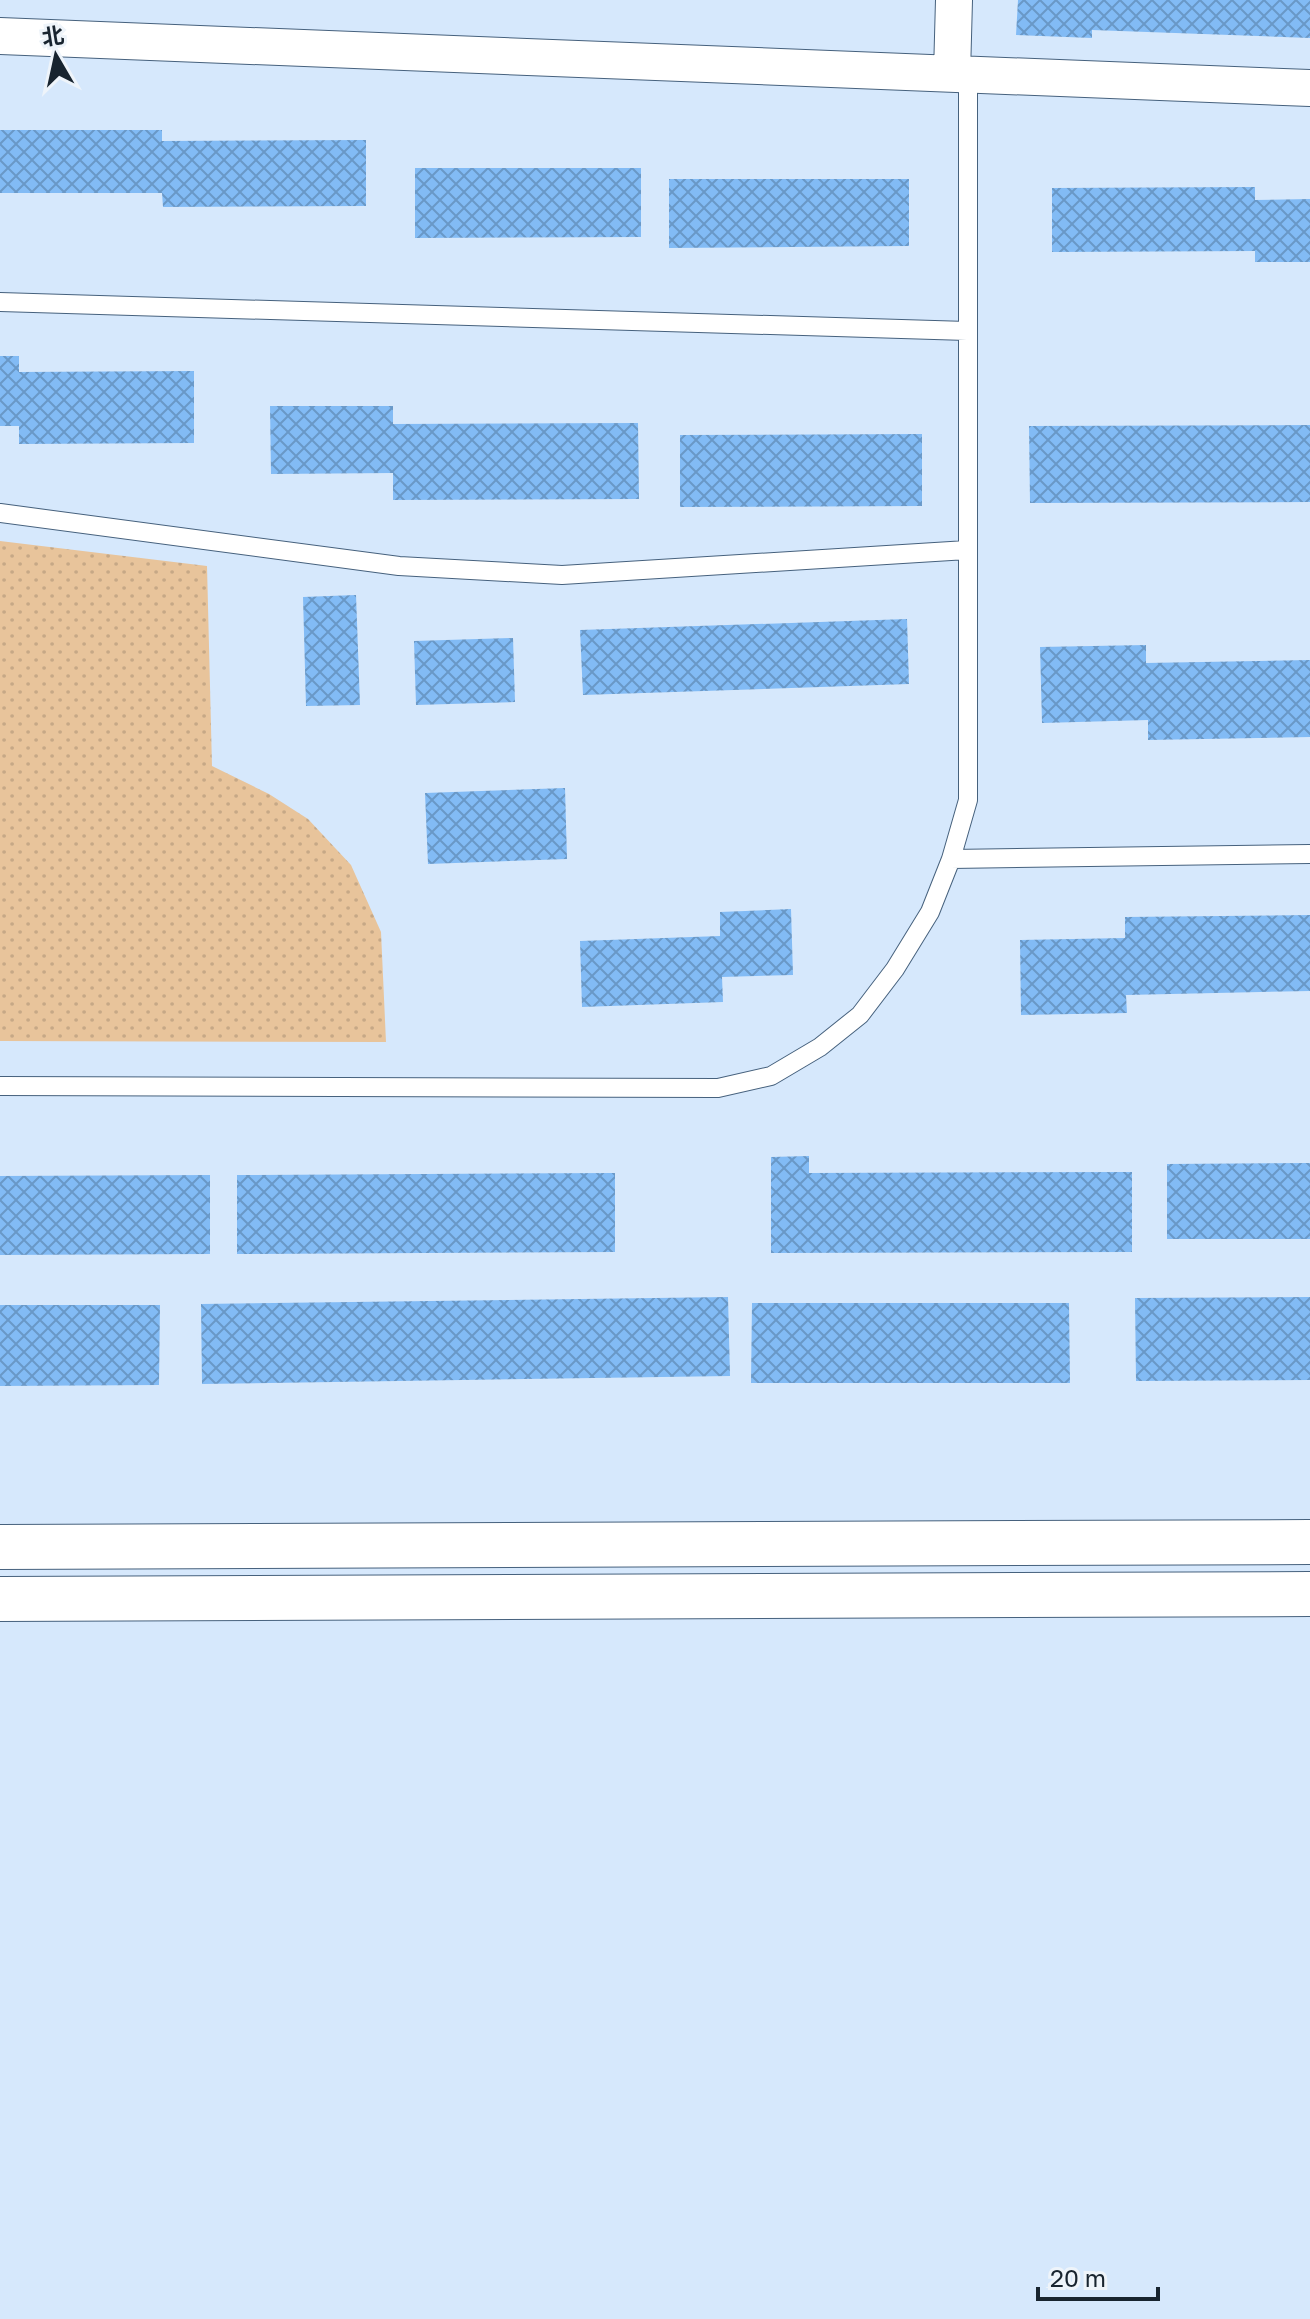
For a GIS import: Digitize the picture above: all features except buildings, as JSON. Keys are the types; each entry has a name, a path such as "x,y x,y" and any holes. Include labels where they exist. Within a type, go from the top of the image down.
{"street":[{"path":"954,0 960,74"},
{"path":"0,36 1310,88"},
{"path":"0,1547 1310,1542"},
{"path":"0,1599 1310,1594"}],"lane":[{"path":"0,1086 718,1088 771,1076 820,1047 860,1015 895,969 930,912 951,859 968,800 967,331 960,74"},
{"path":"0,302 967,331"},
{"path":"0,513 399,566 499,574 562,575 967,550"},
{"path":"951,859 1310,854"}],"shaded area":[{"path":"0,541 207,566 212,766 269,794 308,819 351,865 381,932 386,1042 0,1041"}]}
